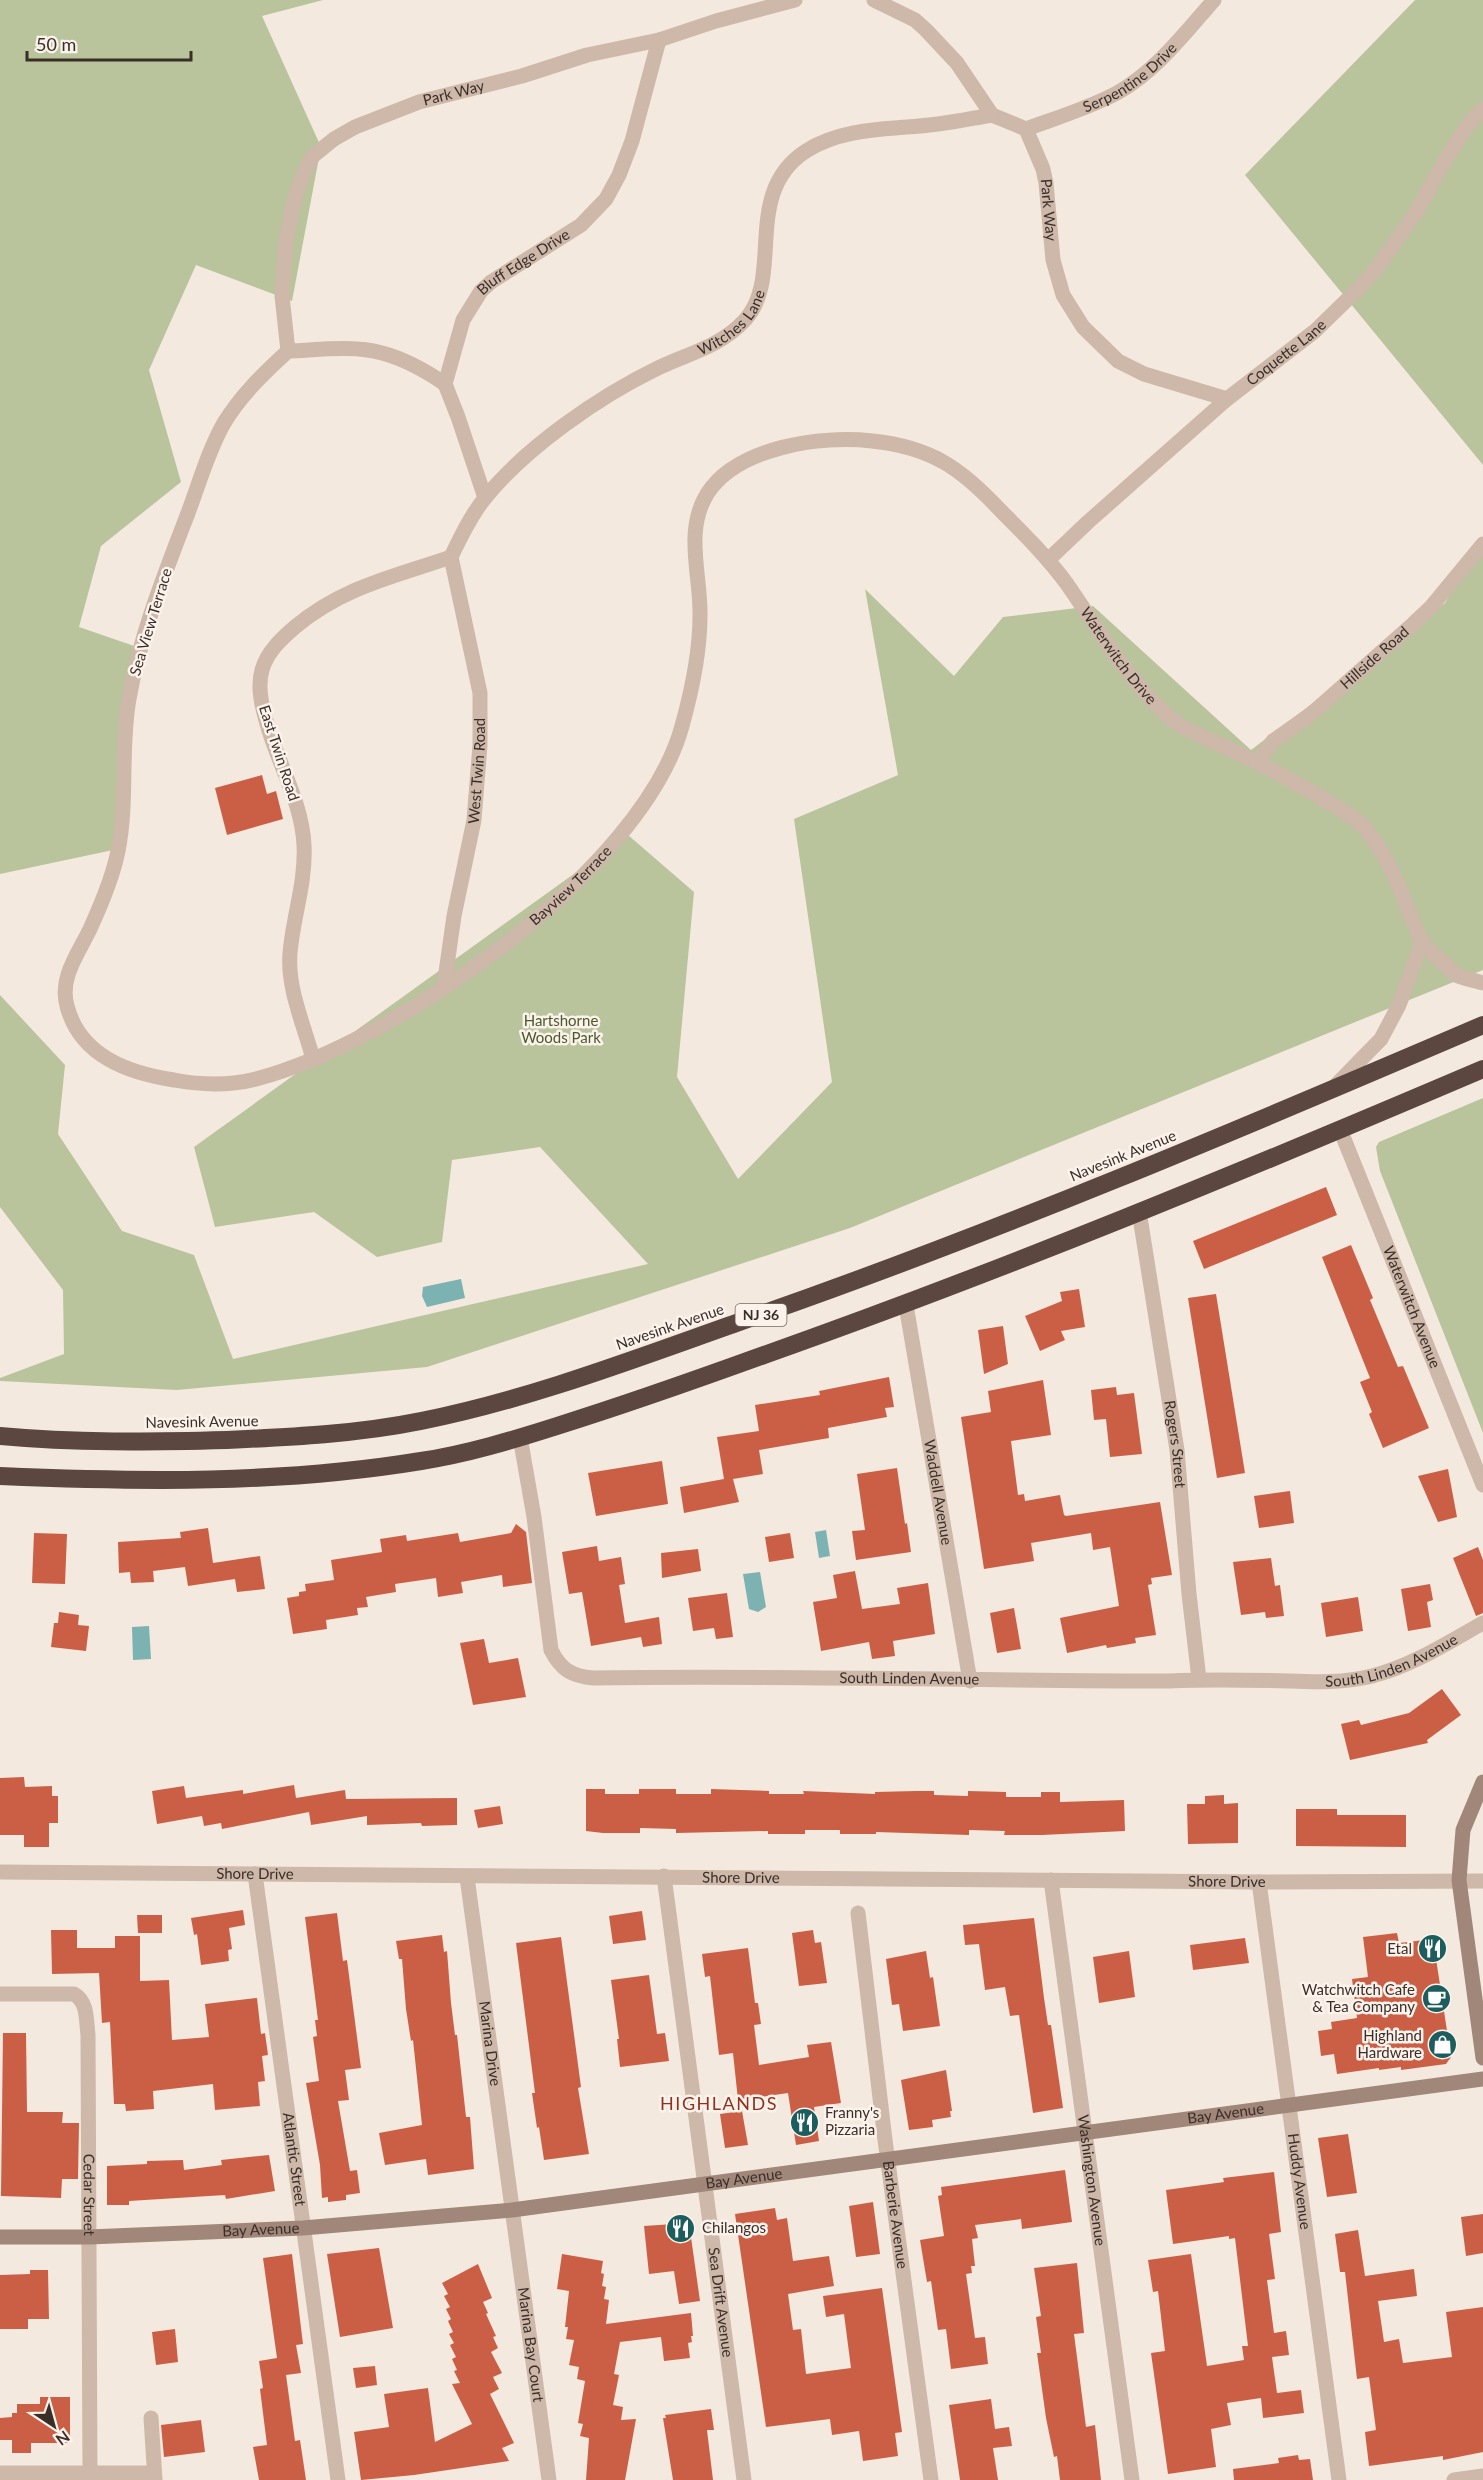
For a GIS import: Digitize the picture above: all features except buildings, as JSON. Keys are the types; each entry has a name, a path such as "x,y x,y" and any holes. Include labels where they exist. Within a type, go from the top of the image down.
{"highway":[{"name":"Navesink Avenue","path":"0,1436 102,1441 301,1437 422,1421 502,1401 652,1353 840,1287 974,1236 1331,1090 1483,1025"},
{"name":"NJ 36","path":"0,1476 116,1480 235,1480 347,1472 425,1461 520,1437 619,1406 906,1305 1483,1069"}],"street":[{"name":"Park Way","path":"288,351 282,296 286,241 294,201 305,170 313,156 334,139 355,127 419,102 522,76 587,55 660,40 716,21 795,0"},
{"path":"874,0 915,20 927,30 957,63 985,116 1026,129"},
{"name":"Serpentine Drive","path":"1026,129 1103,99 1138,79 1165,55 1214,0"},
{"name":"Bluff Edge Drive","path":"445,384 463,320 481,291 491,282 581,225 606,199 633,141 660,40"},
{"name":"Coquette Lane","path":"1048,560 1227,399 1315,331 1356,291 1376,269 1416,212 1467,126 1483,109"},
{"name":"Witches Lane","path":"451,557 485,498 531,452 614,391 660,367 709,347 730,335 747,318 762,288 765,226 770,202 781,178 804,152 819,144 882,128 939,124 985,116"},
{"name":"Park Way","path":"1026,129 1046,183 1053,260 1063,295 1083,327 1118,361 1162,381 1227,399"},
{"path":"288,351 381,352 426,371 445,384 485,498"},
{"name":"Sea View Terrace","path":"111,1062 87,1045 74,1027 64,999 63,988 93,923 117,854 122,819 123,744 137,660 166,570 222,427 255,381 288,351"},
{"name":"Waterwitch Drive","path":"777,449 799,443 840,439 875,441 908,447 936,457 974,482 1048,560 1128,674 1162,711 1177,724 1257,762 1355,818 1366,830 1394,875 1422,942"},
{"name":"Bayview Terrace","path":"111,1062 130,1070 167,1080 223,1084 256,1079 313,1059 403,1015 503,946 571,887 624,831 654,790 672,755 681,730 695,668 700,614 694,545 696,519 709,491 723,476 751,459 777,449"},
{"name":"Hillside Road","path":"1257,762 1273,741 1310,715 1431,607 1483,544"},
{"name":"West Twin Road","path":"444,986 454,916 474,820 480,745 480,693 451,557"},
{"name":"East Twin Road","path":"313,1059 290,979 290,954 303,878 304,844 294,798 267,726 261,702 262,670 270,653 283,637 313,612 337,597 451,557"},
{"path":"1331,1090 1381,1039 1399,1005 1422,942 1456,975 1483,983"},
{"name":"Waterwitch Avenue","path":"1340,1129 1483,1485"},
{"name":"Rogers Street","path":"1139,1211 1177,1450 1199,1679"},
{"name":"Waddell Avenue","path":"906,1305 970,1681"},
{"name":"South Linden Avenue","path":"520,1437 534,1517 551,1650 565,1670 577,1676 750,1675 970,1681 1170,1682 1199,1679 1317,1682 1372,1676 1417,1660 1483,1623"},
{"path":"1483,1782 1463,1830 1459,1880 1483,2058"},
{"name":"Shore Drive","path":"0,1872 1259,1882 1483,1881"},
{"name":"Atlantic Street","path":"255,1874 338,2480"},
{"name":"Sea Drift Avenue","path":"664,1876 744,2480"},
{"name":"Marina Drive","path":"468,1877 512,2210"},
{"name":"Washington Avenue","path":"1051,1880 1132,2480"},
{"name":"Huddy Avenue","path":"1259,1882 1339,2480"},
{"name":"Barberie Avenue","path":"858,1913 931,2480"},
{"name":"Cedar Street","path":"0,1994 74,1994 81,1998 85,2007 88,2035 90,2473"},
{"name":"Bay Avenue","path":"0,2237 89,2237 303,2228 512,2210 1483,2079"},
{"name":"Marina Bay Court","path":"512,2210 549,2480"},
{"path":"0,2473 155,2476 151,2418"},
{"path":"1454,2480 1483,2476"}],"green space":[{"path":"0,0 323,0 262,16 321,147 292,301 196,265 149,370 181,482 101,546 79,627 140,648 113,850 0,874"},
{"path":"1415,0 1483,0 1483,465 1245,175"},
{"name":"Hartshorne Woods Park","path":"1483,537 1483,970 850,1228 427,1367 177,1390 0,1381 0,1378 64,1354 63,1290 0,1207 0,995 65,1065 58,1134 122,1231 194,1255 233,1359 648,1264 540,1147 452,1160 442,1242 377,1257 314,1212 215,1227 194,1147 628,835 694,892 677,1077 738,1179 832,1082 794,819 898,775 865,589 954,676 1003,617 1093,606 1251,750 1445,603"},
{"path":"1483,1098 1483,1433 1380,1171 1376,1147 1379,1142"}],"water":[{"path":"461,1279 465,1298 427,1307 422,1296 423,1287"},
{"path":"826,1530 830,1556 819,1558 815,1532"},
{"path":"760,1572 766,1607 758,1612 749,1609 743,1574"},
{"path":"149,1626 151,1659 133,1660 132,1627"}],"place":[{"name":"Etal","path":"1433,1949"},
{"name":"Watchwitch Cafe & Tea Company","path":"1436,1999"},
{"name":"Highland Hardware","path":"1443,2045"},
{"name":"Franny's Pizzaria","path":"804,2122"},
{"name":"Chilangos","path":"681,2228"}],"district":[{"name":"HIGHLANDS","path":"719,2104"}]}
